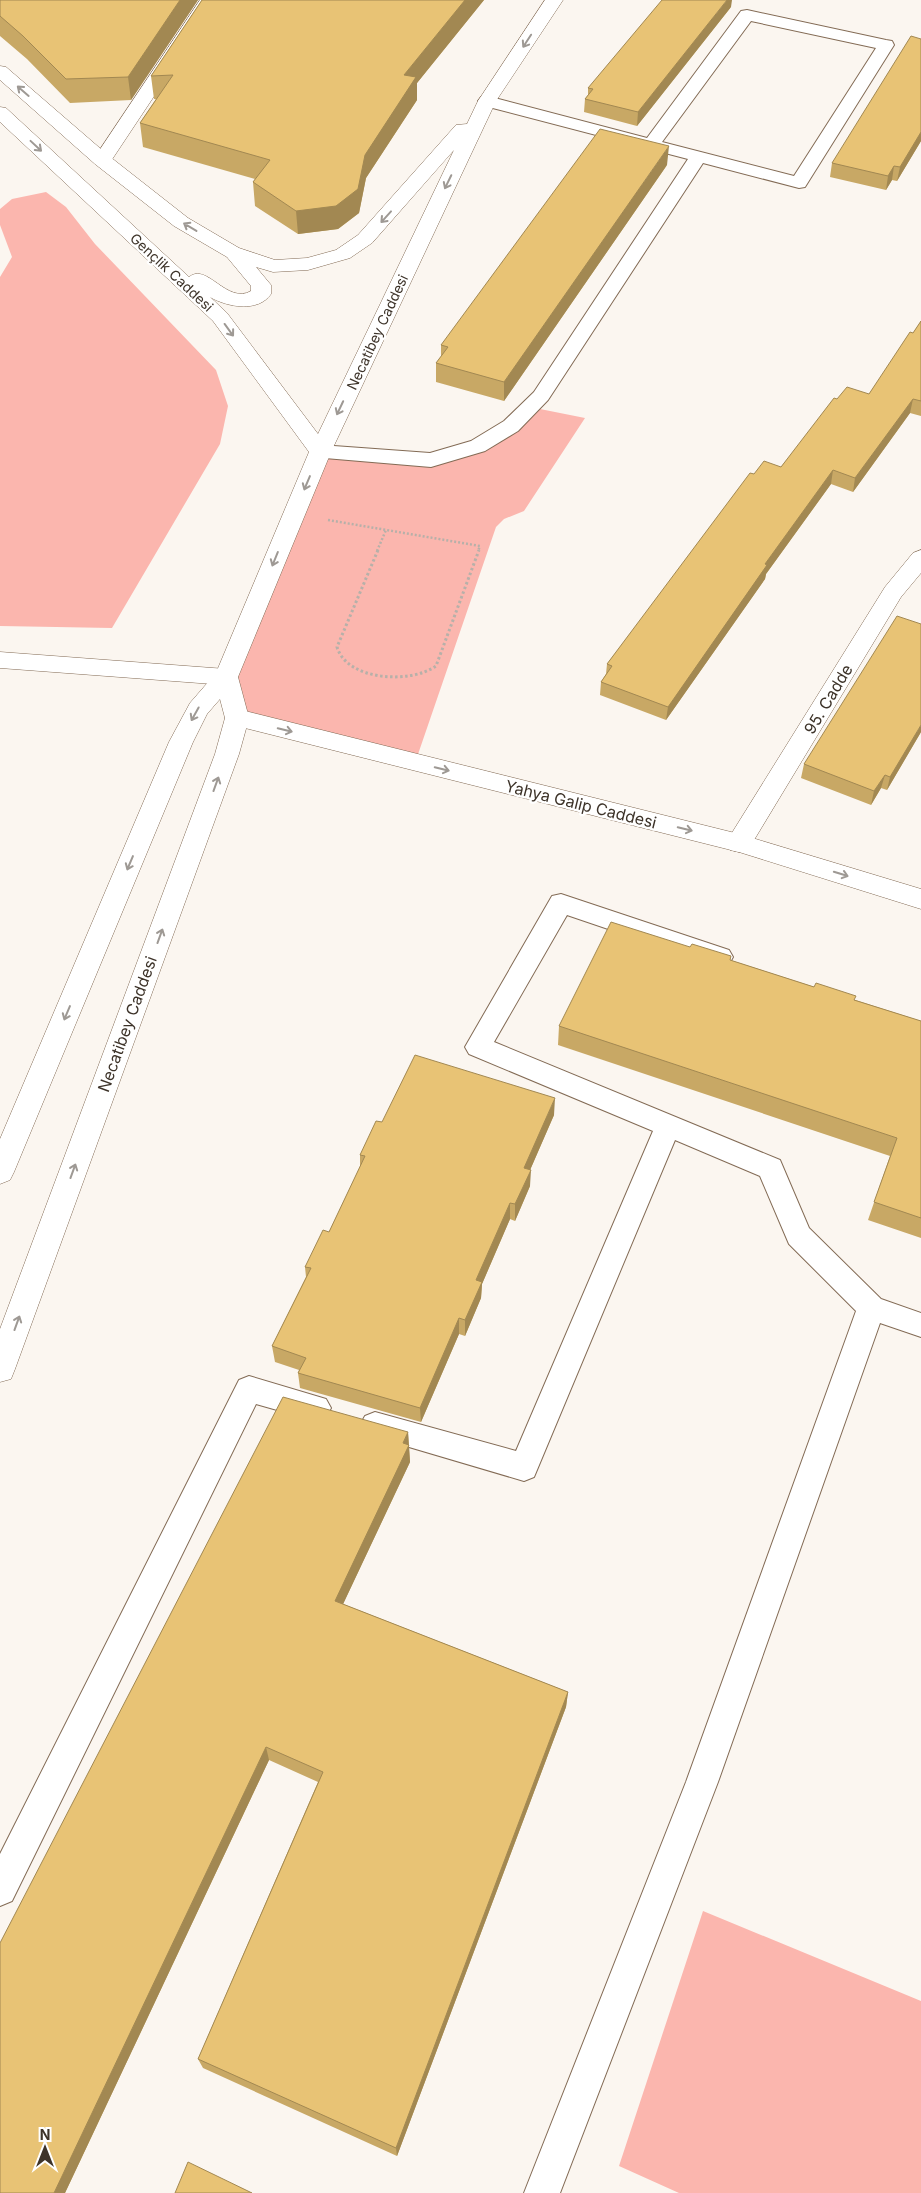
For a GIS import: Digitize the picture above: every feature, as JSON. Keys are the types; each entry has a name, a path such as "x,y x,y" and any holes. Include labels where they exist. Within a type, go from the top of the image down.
{"main road":[{"path":"102,160 209,0"},
{"name":"Necatibey Caddesi","path":"0,1172 181,742 198,708 226,677 320,452 487,102 554,0"},
{"path":"0,71 102,160 181,222 232,252 273,266 308,264 343,254 364,240 487,102"},
{"name":"Gençlik Caddesi","path":"0,112 220,317 320,452"},
{"path":"136,238 220,295 235,300 252,301 261,294 261,285 232,252"},
{"name":"95. Cadde","path":"739,843 893,592 921,558"},
{"path":"0,660 226,677 237,718"},
{"name":"Necatibey Caddesi","path":"0,1369 227,754 237,718"},
{"name":"Yahya Galip Caddesi","path":"237,718 739,843 921,899"}],"lane":[{"path":"487,102 799,183 886,45 747,16 651,144"},
{"path":"320,452 430,460 478,446 510,426 541,396 698,157"},
{"path":"746,966 561,903 478,1046 770,1168 799,1236 871,1308 921,1325"},
{"path":"0,1888 249,1390 524,1467 668,1126"},
{"path":"542,2193 702,1782 871,1308"}],"path":[{"path":"293,514 480,546 436,666 425,673 392,677 362,671 350,666 341,658 337,647 386,530"}],"shaded area":[{"path":"46,192 66,207 95,244 216,370 228,406 220,444 112,628 0,626 0,277 12,257 0,225 0,209 12,199"},
{"path":"530,407 585,418 524,511 504,519 496,527 415,763 237,718 226,677 320,452 431,460 478,446"},
{"path":"703,1911 921,2001 921,2193 679,2193 619,2166"}],"building":[{"path":"0,0 180,0 128,77 66,79 0,16"},
{"path":"202,0 465,0 404,75 416,77 365,155 358,189 336,206 296,211 253,182 270,160 140,123 173,75 151,76"},
{"path":"662,0 727,0 638,112 585,99 593,89 588,88"},
{"path":"911,36 921,39 921,132 900,167 894,166 888,176 832,163"},
{"path":"600,129 669,146 504,382 436,363 448,347 441,345"},
{"path":"921,321 921,401 913,399 855,478 833,470 765,564 767,565 668,707 601,682 612,666 607,664 750,473 754,474 764,461 781,467 834,398 837,399 847,387 869,394 910,332 913,333"},
{"path":"897,616 921,624 921,725 890,777 885,775 874,791 804,764"},
{"path":"611,922 690,947 692,944 731,956 730,960 814,987 816,983 856,996 854,1000 921,1021 921,1218 874,1202 897,1138 559,1026"},
{"path":"415,1055 555,1098 524,1168 531,1170 515,1204 510,1203 476,1280 482,1282 465,1320 459,1318 420,1408 298,1373 306,1358 272,1346 311,1268 305,1267 323,1230 329,1232 365,1156 360,1155 376,1121 382,1122"},
{"path":"283,1397 408,1432 403,1443 409,1445 335,1601 568,1692 396,2148 198,2059 323,1772 266,1747 54,2193 0,2193 0,1943"},
{"path":"188,2162 252,2193 175,2193"}]}
